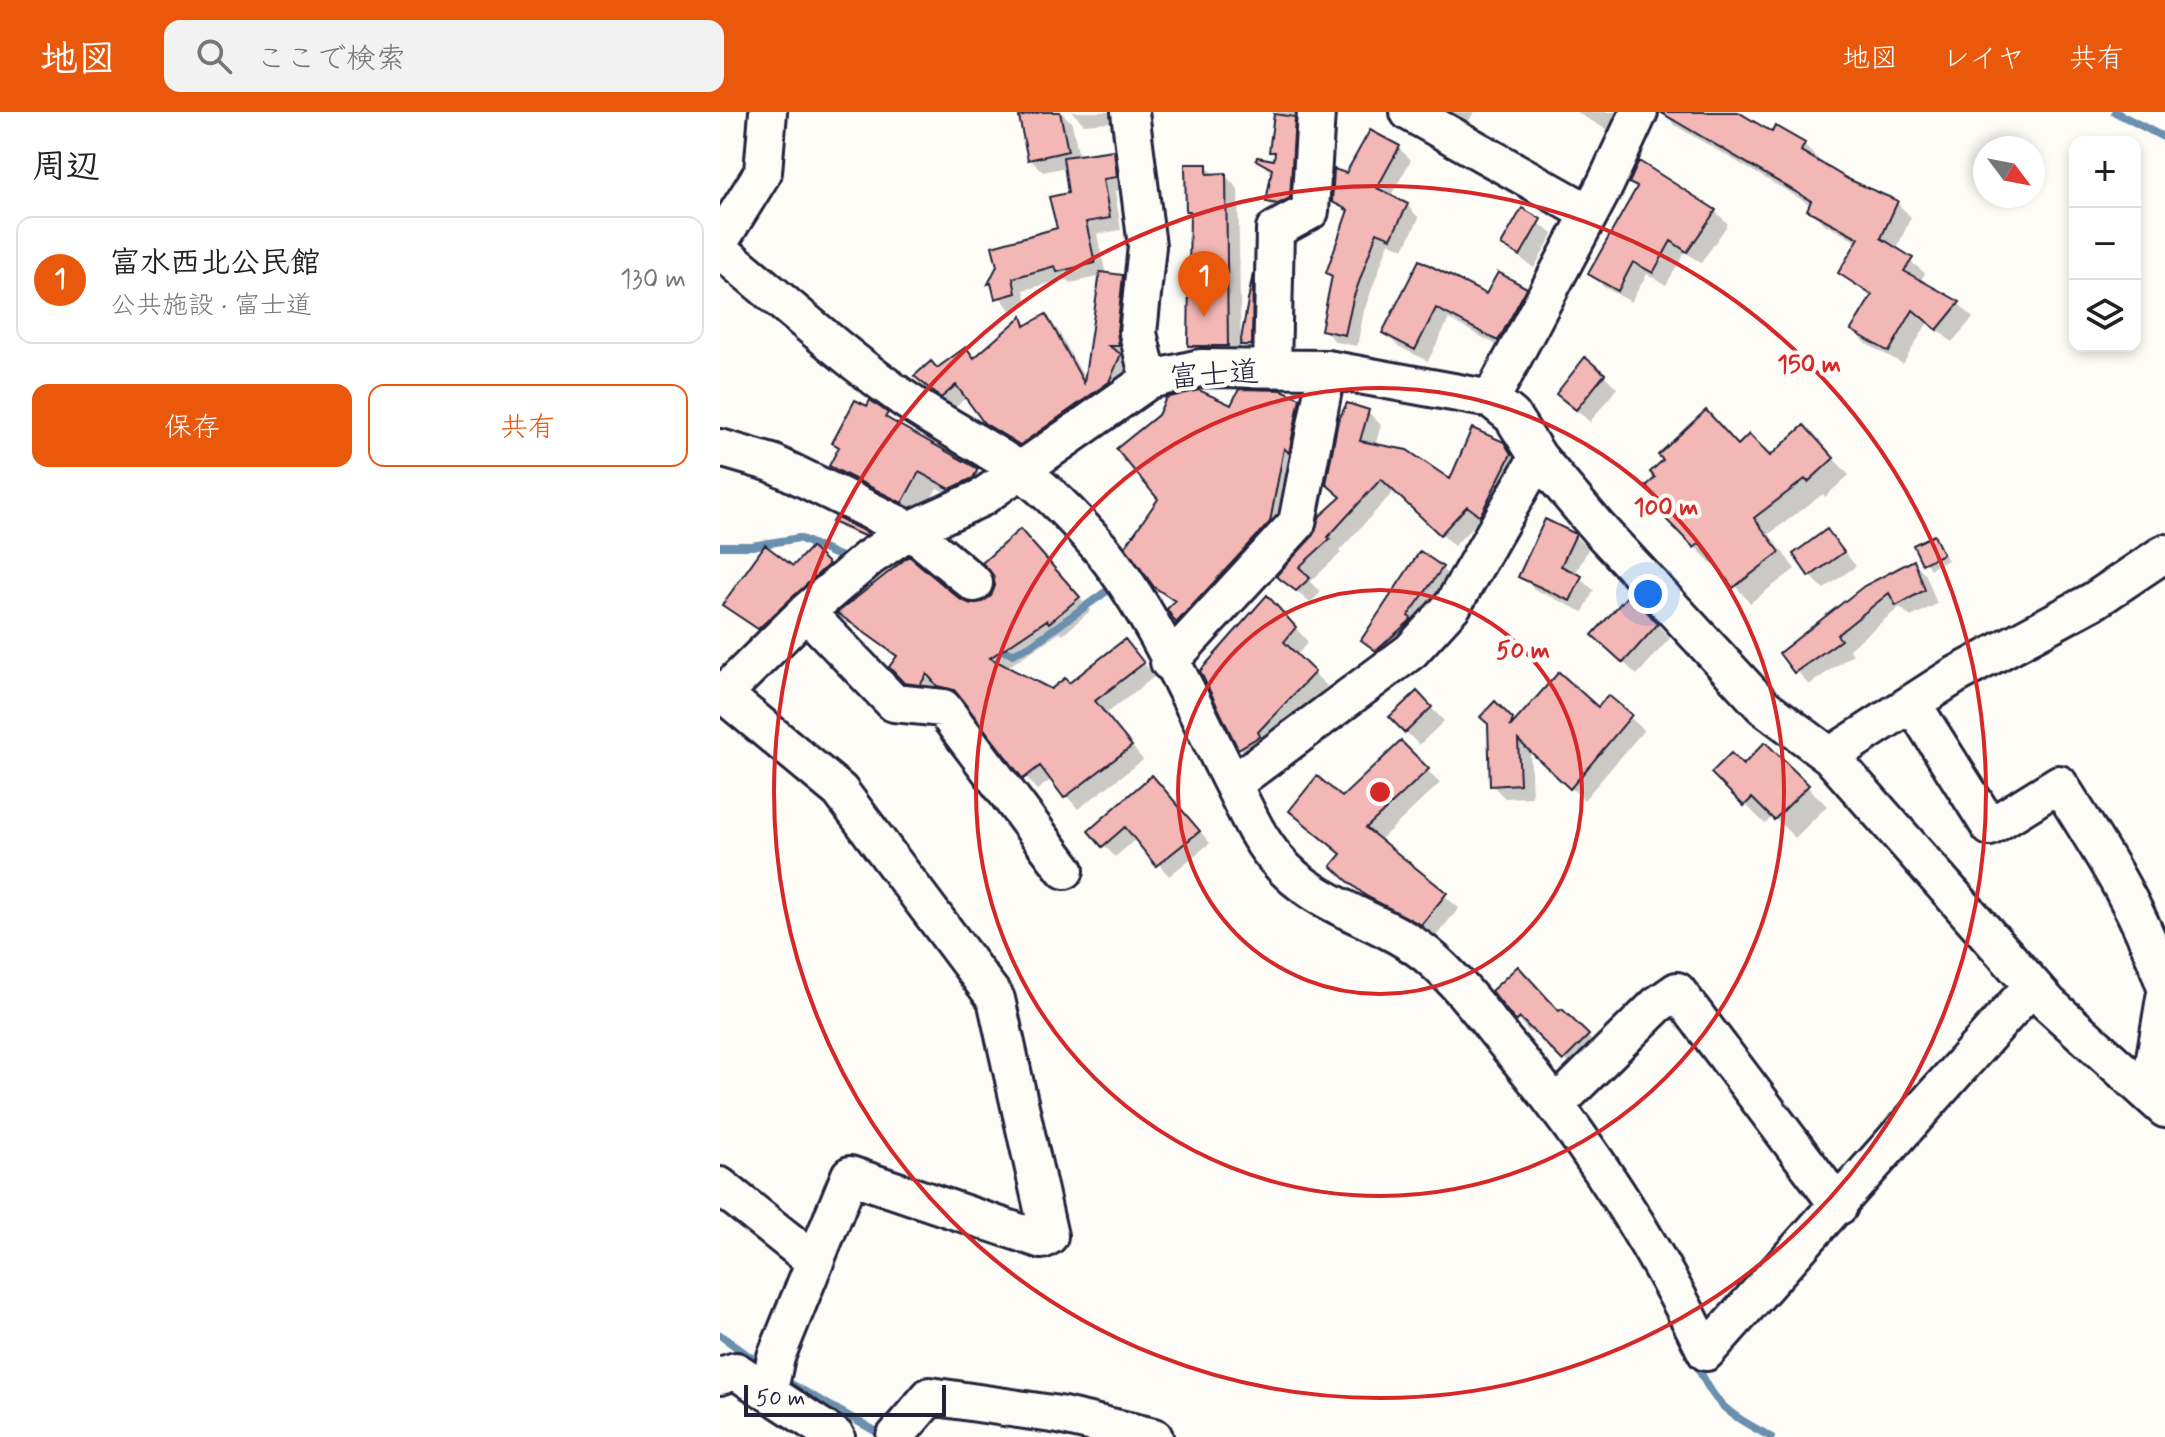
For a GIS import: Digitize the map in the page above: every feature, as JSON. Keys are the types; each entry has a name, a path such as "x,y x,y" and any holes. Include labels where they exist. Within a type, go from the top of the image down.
{"street":[{"path":"720,241 763,172 768,112"},
{"path":"1130,112 1147,246 1138,333 1149,380"},
{"path":"1272,369 1275,230 1310,211 1316,112"},
{"path":"1409,112 1589,213"},
{"path":"1639,112 1491,399 1512,416 1538,457 1598,528 1763,706 1830,756 2032,986 2157,1102"},
{"path":"720,250 902,397 1021,471 1059,504 1102,551 1132,594 1233,784 1249,821 1276,860 1302,885 1338,909 1416,946 1436,963 1557,1104 1660,1260 1706,1352 2032,986"},
{"name":"富士道","path":"721,695 806,612 858,567 910,530 981,498 1149,380 1200,368 1327,369 1491,399"},
{"path":"1169,662 1297,523 1327,369"},
{"path":"720,448 772,463 910,530 974,583"},
{"path":"1233,784 1411,651 1453,605 1538,457"},
{"path":"1830,756 1912,703 2095,600 2165,553"},
{"path":"806,612 894,703 943,708 1065,870"},
{"path":"721,695 840,791 996,999 1049,1236 1042,1240 850,1175 776,1357 769,1390"},
{"path":"1912,703 1990,827 2059,784 2120,881 2147,932 2165,985"},
{"path":"1557,1104 1657,1005 1677,991 1839,1206"},
{"path":"2157,1102 2165,998"},
{"path":"720,1186 815,1262"},
{"path":"720,1376 736,1371 836,1437"},
{"path":"895,1437 930,1396 1059,1415 1154,1437"}],"building":[{"path":"1060,112 1068,151 1028,160 1019,117"},
{"path":"1660,112 1738,112 1772,132 1775,126 1805,143 1801,151 1848,179 1898,201 1881,238 1913,258 1904,271 1960,302 1937,330 1913,310 1889,352 1851,330 1872,295 1838,273 1859,238 1807,210 1811,201"},
{"path":"1274,114 1295,117 1290,198 1278,204 1266,202 1272,169 1256,160 1257,157 1274,160 1275,152 1269,152"},
{"path":"1370,130 1400,146 1377,188 1408,204 1391,238 1377,232 1353,299 1345,335 1321,330 1332,276 1326,273 1348,210 1332,202 1334,169 1346,173"},
{"path":"1114,150 1117,177 1103,179 1110,218 1086,222 1095,263 1057,272 1055,266 1013,278 1016,293 995,299 991,283 988,284 997,266 992,246 1057,228 1049,197 1068,193 1063,157"},
{"path":"1639,161 1716,210 1687,252 1671,241 1653,273 1633,262 1618,291 1588,274 1637,187 1629,183"},
{"path":"1185,164 1207,164 1207,174 1226,173 1228,346 1188,346 1190,211 1186,211"},
{"path":"1522,208 1541,219 1520,256 1501,245"},
{"path":"1419,260 1486,294 1498,272 1527,288 1498,341 1436,308 1415,350 1382,333"},
{"path":"1100,272 1123,275 1117,331 1119,346 1109,346 1121,354 1109,382 1020,445 984,423 956,385 941,398 914,376 931,361 937,368 966,347 974,358 1022,316 1025,326 1046,314 1084,383"},
{"path":"1253,273 1252,345 1240,345"},
{"path":"1585,357 1605,374 1576,410 1556,394"},
{"path":"1239,389 1282,390 1300,398 1289,453 1284,448 1270,522 1176,623 1167,609 1175,601 1154,587 1125,547 1158,499 1116,449 1158,415 1166,398 1199,390 1231,405"},
{"path":"855,400 867,406 870,400 888,413 885,417 978,469 973,478 950,489 919,472 902,503 829,466 839,447 832,443"},
{"path":"1347,403 1369,410 1360,441 1407,450 1450,479 1472,428 1504,442 1511,454 1480,516 1467,506 1440,535 1381,479 1328,537 1330,539 1299,567 1310,578 1296,591 1276,576 1312,537 1320,516 1341,497 1326,484 1338,421"},
{"path":"1706,410 1738,445 1749,434 1770,456 1804,425 1834,458 1808,482 1805,479 1754,518 1780,552 1733,588 1700,543 1694,548 1664,517 1670,512 1646,486 1655,478 1650,472 1663,460 1658,455"},
{"path":"835,517 868,533 864,536 832,522"},
{"path":"1545,519 1576,534 1561,566 1582,576 1570,601 1518,577"},
{"path":"1020,529 1080,597 1049,623 1047,620 990,658 1051,689 1065,678 1069,683 1125,639 1144,663 1095,701 1132,746 1064,798 1040,766 1023,779 954,690 937,686 927,674 920,685 904,683 889,667 897,656 837,613 909,556 961,600 971,604 982,602 991,596 995,586 993,575 982,563"},
{"path":"1827,529 1844,552 1809,577 1793,554"},
{"path":"1934,535 1943,554 1922,564 1913,545"},
{"path":"765,545 793,566 811,547 829,564 758,629 722,605"},
{"path":"1420,551 1443,567 1408,616 1412,619 1376,651 1361,640"},
{"path":"1914,560 1925,590 1896,606 1889,593 1837,635 1841,640 1794,673 1779,653 1864,586"},
{"path":"1630,593 1658,624 1623,663 1592,635"},
{"path":"1267,595 1296,627 1284,642 1315,672 1258,732 1260,736 1238,749 1200,671"},
{"path":"1559,672 1598,707 1608,695 1632,715 1570,789 1518,740 1520,784 1490,786 1488,724 1480,717 1495,701 1513,719 1510,727"},
{"path":"1417,691 1432,707 1405,733 1389,717"},
{"path":"1401,741 1429,769 1366,828 1447,893 1421,925 1366,896 1351,884 1331,866 1341,854 1289,811 1317,776 1342,797"},
{"path":"1765,742 1809,785 1774,820 1752,798 1744,806 1711,773 1731,753 1743,765"},
{"path":"1152,775 1200,831 1156,866 1125,827 1102,847 1088,831"},
{"path":"1518,966 1559,1011 1562,1009 1589,1035 1563,1061 1520,1018 1516,1022 1491,991"}],"waterway":[{"path":"2115,112 2165,138"},
{"path":"720,546 752,546 799,538 852,562"},
{"path":"994,647 1012,654 1030,646 1111,588 1115,594"},
{"path":"720,1335 764,1367"},
{"path":"1693,1357 1708,1387 1723,1406 1771,1437"},
{"path":"782,1379 886,1437"}],"place":[{"name":"富水西北公民館","path":"1204,317"}]}
